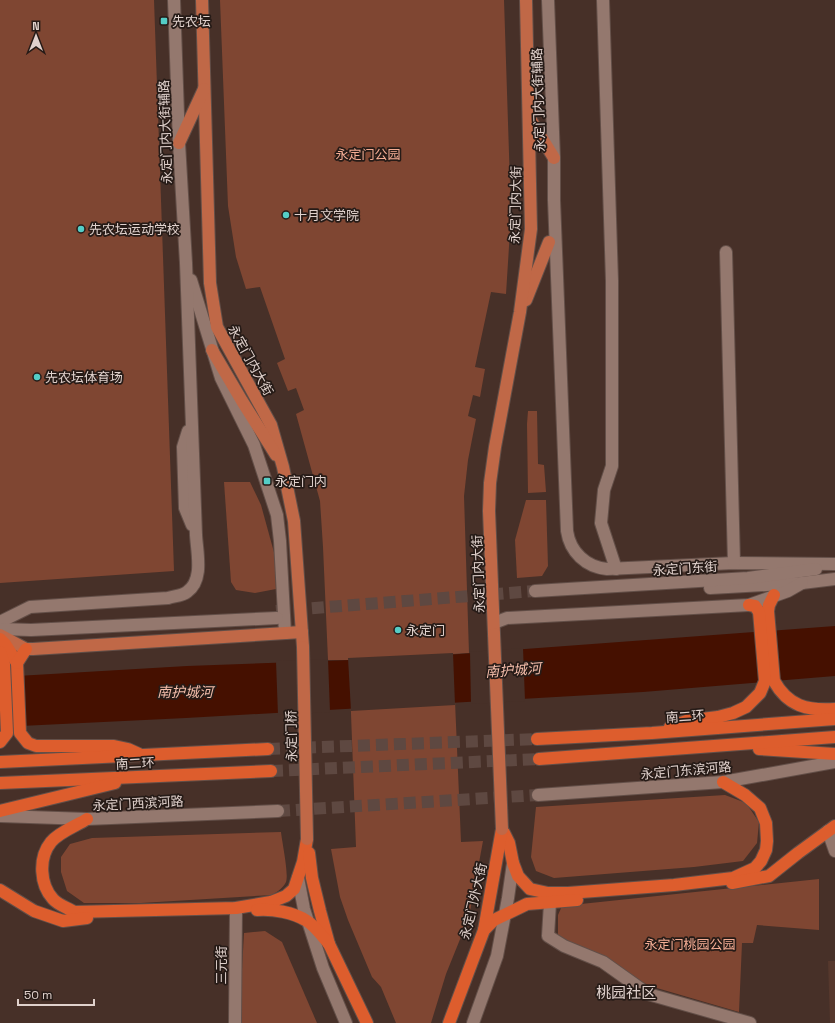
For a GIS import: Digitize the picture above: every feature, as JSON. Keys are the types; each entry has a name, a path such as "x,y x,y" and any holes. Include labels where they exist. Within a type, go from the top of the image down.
{"highway":[{"path":"758,609 769,605 774,595"},
{"path":"758,609 774,681 780,691 795,703 813,709 835,709"},
{"path":"652,732 686,721 718,717 734,713 746,707 754,700 760,693 766,681 758,609"},
{"path":"0,640 17,663 20,733 28,743 36,746 114,746 128,749 144,756"},
{"path":"17,663 26,649"},
{"path":"0,652 4,664 4,737"},
{"name":"南二环","path":"537,739 835,719"},
{"path":"539,759 835,737"},
{"path":"714,745 835,754"},
{"name":"南二环","path":"0,762 268,749"},
{"name":"南二环","path":"0,783 271,772"},
{"path":"0,811 142,777"},
{"path":"502,829 510,843 513,863 518,876 530,889 548,893 614,890 733,878 755,868 760,861 766,850 766,823 760,808 723,782"},
{"path":"87,819 61,834 51,842 44,854 42,869 44,885 54,900 74,912 268,910 292,915 308,921 329,944"},
{"name":"永定门外大街","path":"449,1023 484,930 502,829"},
{"path":"484,930 494,920 527,904 550,903 710,886 769,876 832,829"},
{"path":"0,890 34,911 63,921 236,910 271,902 294,889 303,862 307,840"},
{"path":"307,840 312,878 329,944 367,1023"}],"main road":[{"name":"永定门内大街","path":"202,0 210,283 217,327 271,425 283,467 294,521 302,632"},
{"name":"永定门内大街","path":"494,629 489,511 490,483 495,447 520,312 531,229 526,0"},
{"path":"179,143 205,86"},
{"path":"529,118 554,158"},
{"path":"520,312 549,242"},
{"path":"212,350 283,467"},
{"path":"494,629 502,829"},
{"path":"0,635 26,649 302,632"},
{"name":"永定门桥","path":"302,632 307,840"}],"street":[{"name":"永定门内大街辅路","path":"174,0 179,143 186,264"},
{"name":"永定门内大街辅路","path":"548,0 554,158 554,200"},
{"path":"603,0 612,281 612,466 604,490 601,523 616,569"},
{"path":"554,200 568,536 574,550 586,562 598,568 616,569 734,564 835,565"},
{"path":"549,242 554,200"},
{"path":"726,252 734,564"},
{"path":"186,264 221,378 254,444 277,515 286,633"},
{"path":"0,622 30,607 168,598 187,592 194,584 198,568 191,422 186,264"},
{"name":"永定门东街","path":"835,565 802,572 748,578 535,595 802,583 835,579"},
{"path":"494,629 507,618 758,609 774,595 788,591 802,583"},
{"path":"0,628 31,630 276,614"},
{"name":"永定门东滨河路","path":"538,796 723,782 835,762"},
{"name":"永定门西滨河路","path":"0,816 87,819 278,811"},
{"path":"832,829 835,851"},
{"path":"473,1023 497,956 513,863"},
{"path":"298,878 308,921 323,968 346,1023"},
{"path":"550,903 548,936 564,946 604,962 648,994 750,1023"},
{"name":"三元街","path":"235,1023 236,910"}],"shaded area":[{"path":"828,961 835,961 835,1023 830,1023"}],"green space":[{"name":"先农坛运动学校","path":"0,0 154,0 174,571 0,583"},
{"name":"永定门公园","path":"220,0 504,0 511,215 506,294 491,292 475,367 485,369 480,397 473,395 468,416 476,419 468,460 464,496 469,653 453,654 461,842 483,841 469,917 446,974 431,1023 396,1023 381,987 372,977 340,897 331,849 356,847 349,660 328,660 320,501 296,414 304,410 296,388 288,391 277,363 285,359 260,287 246,289 236,257 228,206"},
{"path":"528,411 537,411 538,464 544,465 546,492 528,493"},
{"path":"224,482 250,482 261,505 275,556 276,589 255,593 236,590 231,582"},
{"path":"526,500 546,500 548,566 542,576 517,578 515,540"},
{"path":"725,795 746,803 759,822 757,843 743,861 694,867 554,878 536,871 531,857 536,807"},
{"path":"281,832 287,878 283,886 272,895 141,903 84,903 67,891 61,872 61,857 70,844 92,838"},
{"name":"永定门桃园公园","path":"819,879 819,930 757,925 753,943 742,943 739,1012 650,986 558,937 558,915 562,906"},
{"path":"265,931 282,942 317,1023 239,1023 244,933"}],"water":[{"name":"南护城河","path":"835,626 835,676 643,692 0,727 0,677 187,666 405,658"}],"pier":[{"path":"523,648 525,701 471,704 470,652"},
{"path":"453,653 455,705 351,711 348,658"},
{"path":"328,659 330,712 278,715 276,661"}],"tunnel":[{"path":"276,611 535,591"},
{"path":"268,749 537,739"},
{"path":"271,771 539,759"},
{"path":"278,811 538,795"}],"place":[{"name":"先农坛","path":"164,21"},
{"name":"十月文学院","path":"286,215"},
{"name":"先农坛运动学校","path":"81,229"},
{"name":"先农坛体育场","path":"37,377"},
{"name":"永定门内","path":"267,481"},
{"name":"永定门","path":"398,630"}],"district":[{"name":"桃园社区","path":"626,993"}]}
